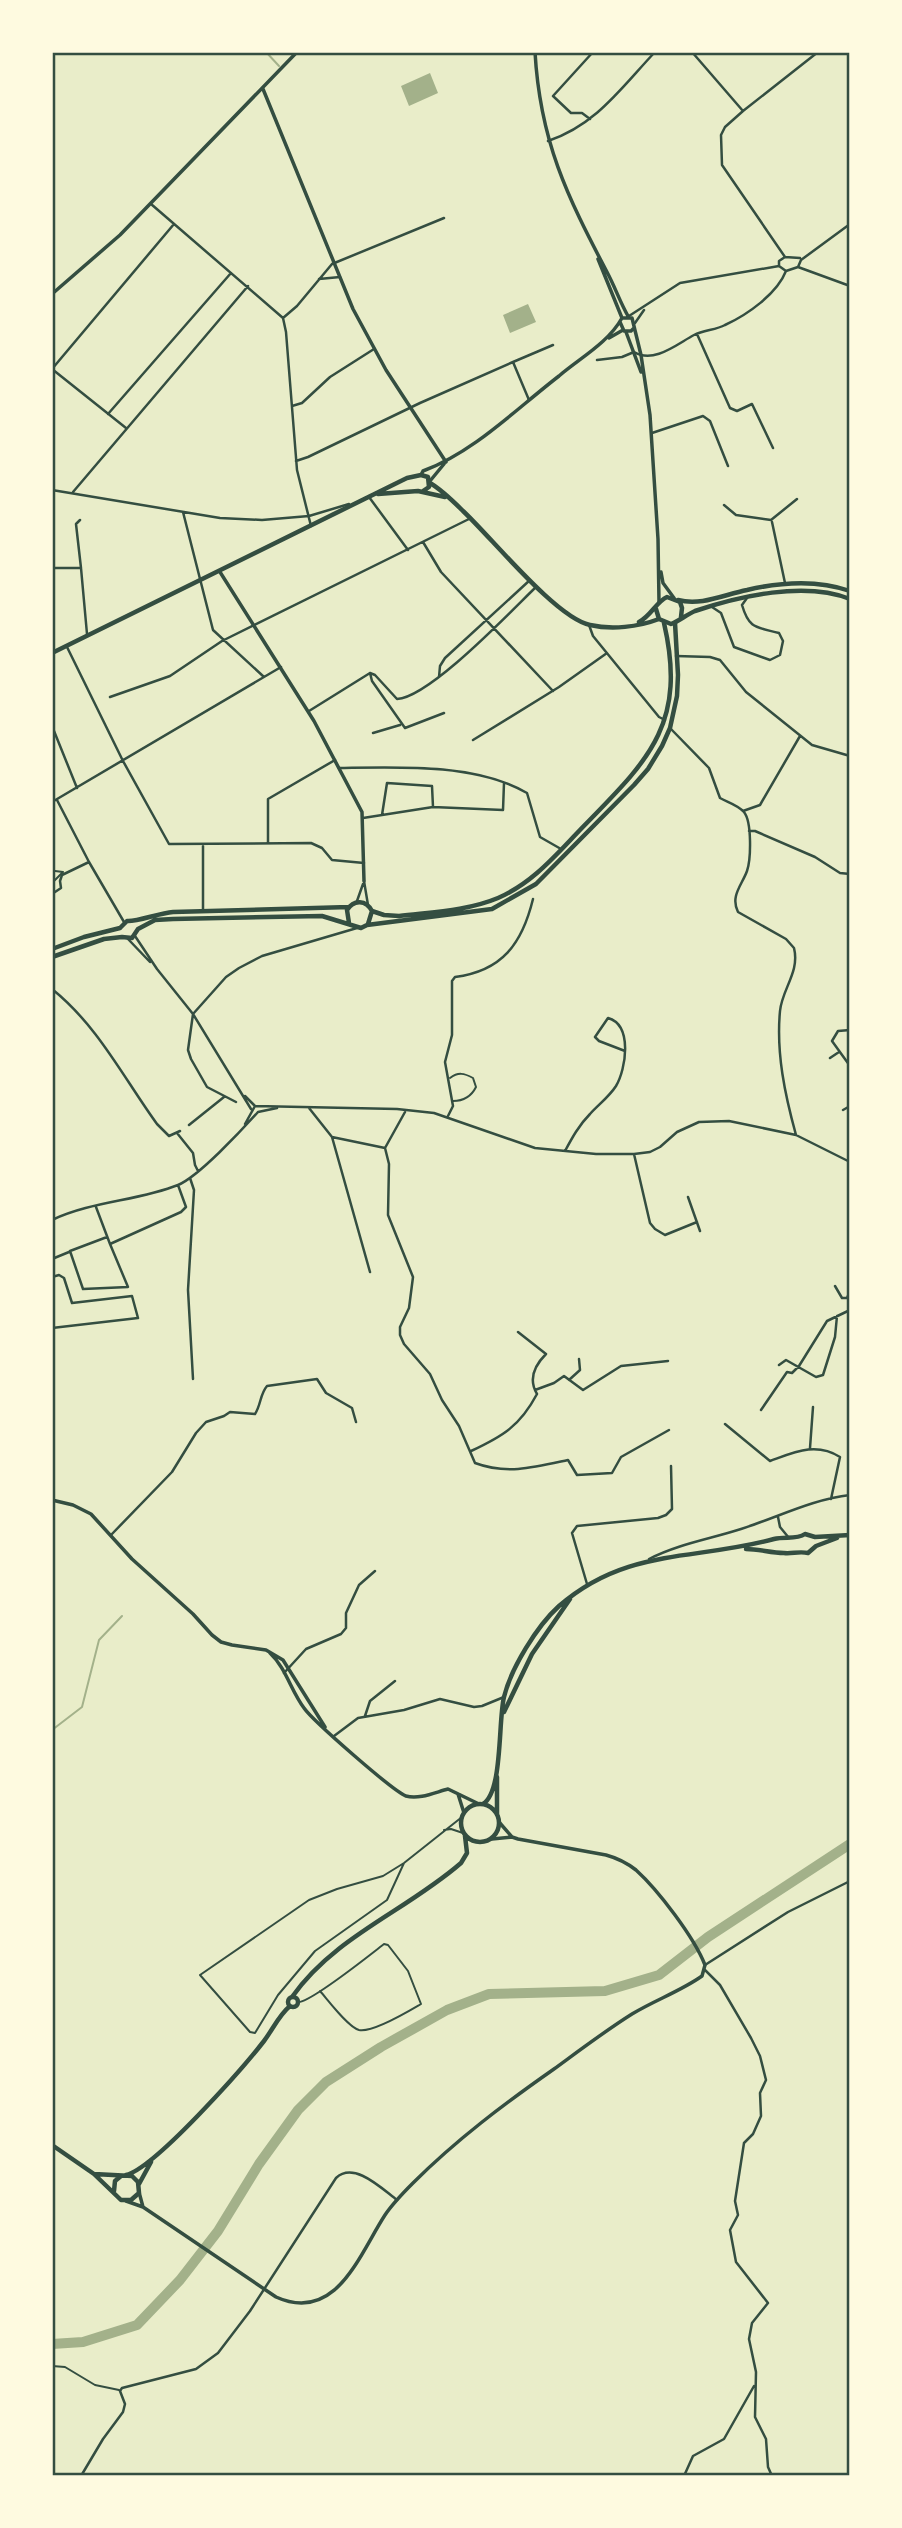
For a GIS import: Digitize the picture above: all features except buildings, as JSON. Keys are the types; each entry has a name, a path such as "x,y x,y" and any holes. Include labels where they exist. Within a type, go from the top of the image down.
{"main road":[{"path":"419,475 414,483 421,491 450,499"},
{"path":"52,653 399,481 419,475 428,477 536,586 577,620 589,625 615,628 662,621 675,623 681,618 712,607 781,591 813,590 836,593 849,599"},
{"path":"372,496 421,491 428,489 430,482"},
{"path":"627,626 642,621 664,598 695,604 785,583 814,583 849,591"},
{"path":"676,599 682,608 681,618"},
{"path":"52,949 120,928 124,922 133,922 157,914 203,910 334,909 356,902 368,905 372,911 384,915 399,916 490,901 527,883 641,765 654,745 665,720 670,669 662,621 656,609"},
{"path":"52,957 88,943 122,937 128,939 135,936 138,929 155,920 322,916 358,928 482,911 504,904 536,884 648,769 670,728 677,696 675,623"},
{"path":"349,906 346,915 349,923"},
{"path":"367,925 372,911"},
{"path":"133,922 138,929"},
{"path":"120,928 122,937"},
{"path":"739,1548 782,1553 800,1544 808,1534 815,1537 847,1535"},
{"path":"464,1834 479,1843 492,1839 497,1833 499,1726 504,1697 524,1653 540,1627 558,1606 587,1584 610,1572 649,1559 739,1548 789,1538 811,1552 816,1546 847,1535"},
{"path":"815,1537 816,1546"},
{"path":"774,1551 772,1545 775,1539"},
{"path":"499,1726 527,1662 570,1599"},
{"path":"524,1653 527,1662"},
{"path":"114,2192 115,2181 154,2159 244,2064 290,2006 289,2000 312,1973 343,1944 461,1863 468,1848 461,1823 463,1815 469,1808 481,1804 492,1794 497,1773"},
{"path":"481,1804 497,1814"},
{"path":"290,2006 295,2007 298,2002 297,1998 292,1997"},
{"path":"52,2145 94,2174 117,2197 125,2201 135,2198 154,2159"},
{"path":"94,2174 134,2177 139,2187"}],"street":[{"path":"52,294 120,235 297,52"},
{"path":"535,52 537,83 548,141 563,183 596,253 635,325 652,433 659,602"},
{"path":"590,120 582,113 571,113 553,96 593,52"},
{"path":"548,141 567,135 590,120 655,52"},
{"path":"692,52 743,111"},
{"path":"785,257 722,165 721,135 725,127 743,111 818,52"},
{"path":"263,89 340,277 374,349 446,462"},
{"path":"151,204 283,318 286,326 296,461 312,526"},
{"path":"283,318 335,262 444,218"},
{"path":"126,428 52,369 174,224"},
{"path":"798,267 801,260 849,224"},
{"path":"596,253 643,381"},
{"path":"779,266 779,261 785,257 801,260"},
{"path":"430,482 446,462 604,340 621,320 680,283 779,266 786,271"},
{"path":"597,360 622,357 634,352 641,355 658,354 677,347 697,334 725,325 744,314 772,291 786,271 798,267 849,286"},
{"path":"108,414 231,273"},
{"path":"319,279 340,277"},
{"path":"72,493 248,286"},
{"path":"604,340 635,325 645,307"},
{"path":"697,334 730,408 737,411 752,404 774,448"},
{"path":"296,461 553,345"},
{"path":"292,406 302,403 330,377 374,349"},
{"path":"513,362 529,400"},
{"path":"652,433 703,416 710,421 728,466"},
{"path":"419,475 446,462"},
{"path":"52,490 220,518 262,520 309,516 359,502"},
{"path":"372,496 408,550"},
{"path":"724,505 736,515 771,520 797,499"},
{"path":"183,512 213,630 264,677"},
{"path":"110,697 170,676 222,641 471,518"},
{"path":"80,520 76,524 87,637"},
{"path":"771,520 785,583"},
{"path":"423,542 440,572 553,691"},
{"path":"659,566 662,581 676,599"},
{"path":"52,568 81,568"},
{"path":"220,572 309,712 340,768 363,818 364,881 368,905"},
{"path":"439,677 444,658 530,580"},
{"path":"391,707 397,699 418,692 439,677 536,586"},
{"path":"712,607 721,613 733,647 770,660 780,655 783,641 779,633 751,626 742,605 747,598"},
{"path":"589,625 593,636 659,717 665,720"},
{"path":"66,647 123,761 169,844 311,843 322,848 332,860 364,863"},
{"path":"473,740 553,691 607,653"},
{"path":"677,656 720,660 746,692 800,736 820,748 849,756"},
{"path":"124,922 55,801 281,667"},
{"path":"309,712 370,673 397,699"},
{"path":"370,673 372,681 400,725 405,728 444,713"},
{"path":"373,733 400,725"},
{"path":"52,726 78,788"},
{"path":"670,728 709,768 720,798 743,811 749,831 750,861 736,893 734,903 737,912 786,939 796,954 791,981 780,1007 782,1077 796,1135"},
{"path":"743,811 761,805 800,736"},
{"path":"268,844 268,799 335,760"},
{"path":"340,768 438,769 504,782 527,793 540,837 561,849"},
{"path":"363,818 433,807 503,810 504,782"},
{"path":"382,814 387,783 432,786 433,807"},
{"path":"749,831 755,831 815,857 840,873 849,874"},
{"path":"203,845 203,910"},
{"path":"52,894 61,888 60,877 65,872 89,862"},
{"path":"356,902 364,881"},
{"path":"448,1116 453,1106 445,1062 452,1035 453,978 488,969 505,958 523,925 533,899"},
{"path":"236,1102 207,1087 191,1059 188,1051 193,1014 226,976 262,956 358,928"},
{"path":"135,936 193,1014 257,1113"},
{"path":"128,939 157,969"},
{"path":"52,989 75,1008 92,1028 158,1124 169,1136 179,1132 193,1153 198,1171"},
{"path":"565,1151 580,1125 616,1086 625,1051 624,1037 614,1020 608,1018 595,1037 625,1051"},
{"path":"849,1030 838,1031 832,1041 849,1066"},
{"path":"830,1058 839,1052"},
{"path":"188,1125 224,1097"},
{"path":"844,1110 849,1106"},
{"path":"253,1108 405,1110 448,1116 535,1148 596,1154 650,1152 677,1132 699,1122 729,1121 796,1135 849,1162"},
{"path":"245,1124 253,1108"},
{"path":"52,1220 70,1212 178,1185 198,1171 257,1113 277,1108"},
{"path":"309,1108 332,1138 370,1272"},
{"path":"405,1110 385,1148 389,1164 388,1215 413,1277 409,1308 400,1327 400,1335 430,1374 442,1400 460,1426 475,1463 485,1467 516,1470 568,1460 577,1475 612,1474 621,1457 669,1430"},
{"path":"332,1138 385,1148"},
{"path":"634,1154 650,1223 655,1229 665,1235 697,1222"},
{"path":"190,1178 194,1190 188,1290 193,1379"},
{"path":"110,1244 181,1212 186,1207 178,1185"},
{"path":"688,1197 700,1231"},
{"path":"70,1251 83,1289 128,1287 95,1206"},
{"path":"52,1259 107,1237"},
{"path":"52,1276 59,1275 64,1278 72,1303 132,1296 138,1318 52,1328"},
{"path":"835,1286 842,1298 847,1298 849,1291"},
{"path":"761,1410 787,1373 792,1373 799,1366 823,1325 849,1310"},
{"path":"779,1365 786,1360 816,1377 824,1375 835,1337 837,1316"},
{"path":"471,1451 509,1431 517,1424 537,1394 535,1366 546,1354 518,1332"},
{"path":"569,1380 580,1370 579,1359"},
{"path":"535,1390 564,1376 583,1390 621,1366 668,1361"},
{"path":"111,1535 172,1472 206,1422 230,1412 254,1414 267,1386 317,1379 326,1394 352,1408 356,1422"},
{"path":"810,1448 813,1407"},
{"path":"725,1424 770,1461 810,1448 827,1450 840,1457 831,1499"},
{"path":"587,1584 573,1529 577,1526 666,1515 672,1509 671,1466"},
{"path":"649,1559 667,1549 849,1495"},
{"path":"52,1500 91,1514 132,1559 221,1642 266,1650 283,1660 325,1727"},
{"path":"778,1517 780,1527 789,1538"},
{"path":"775,1539 780,1527"},
{"path":"284,1672 295,1659 315,1644 341,1634 346,1628 345,1613 359,1585 375,1571"},
{"path":"266,1650 284,1672 304,1708 396,1791 415,1797 448,1789 469,1801 481,1804"},
{"path":"365,1716 370,1701 395,1681"},
{"path":"334,1736 351,1721 365,1716 424,1705 440,1699 474,1707 504,1697"},
{"path":"457,1792 463,1815"},
{"path":"499,1822 512,1837"},
{"path":"492,1839 512,1837 619,1859 636,1870 687,1932 761,2056 766,2080 760,2093 761,2116 753,2134 744,2143 735,2201 738,2215 730,2230 736,2262 768,2303 752,2323 749,2339 756,2372 755,2417 766,2439 768,2467 772,2476"},
{"path":"125,2201 143,2207 264,2290 288,2303 311,2304 324,2299 345,2280 397,2200 447,2149 480,2122 603,2033 661,1997 688,1987 702,1976 705,1965 788,1912 849,1881"},
{"path":"82,2476 103,2439 123,2412 125,2404 120,2390 196,2369 218,2353 232,2338 342,2172 358,2173 397,2200"},
{"path":"139,2187 143,2207"},
{"path":"684,2476 693,2456 724,2439 756,2383"}],"lane":[{"path":"55,872 65,872"},
{"path":"52,883 65,872"},
{"path":"448,1079 465,1073 473,1078 476,1087 472,1094 460,1101 452,1101"},
{"path":"404,1863 387,1900 315,1951 278,1996 255,2033 250,2032 200,1975 309,1900 337,1888 383,1876 404,1863 463,1815"},
{"path":"443,1831 451,1829 464,1834"},
{"path":"298,2002 303,2003 384,1944 388,1945 408,1971 421,2004 398,2017 366,2030 359,2030 352,2026 320,1991"},
{"path":"52,2366 65,2367 95,2385 120,2390"}],"shaded area":[{"path":"430,73 438,93 409,106 401,86"},
{"path":"528,304 536,322 510,333 503,315"}],"waterway":[{"path":"266,52 279,66"},
{"path":"52,1730 82,1707 99,1640 122,1616"},
{"path":"52,2344 83,2342 137,2325 180,2280 218,2231 259,2164 298,2110 326,2082 381,2047 447,2010 489,1994 605,1991 659,1975 708,1937 850,1844"}]}
